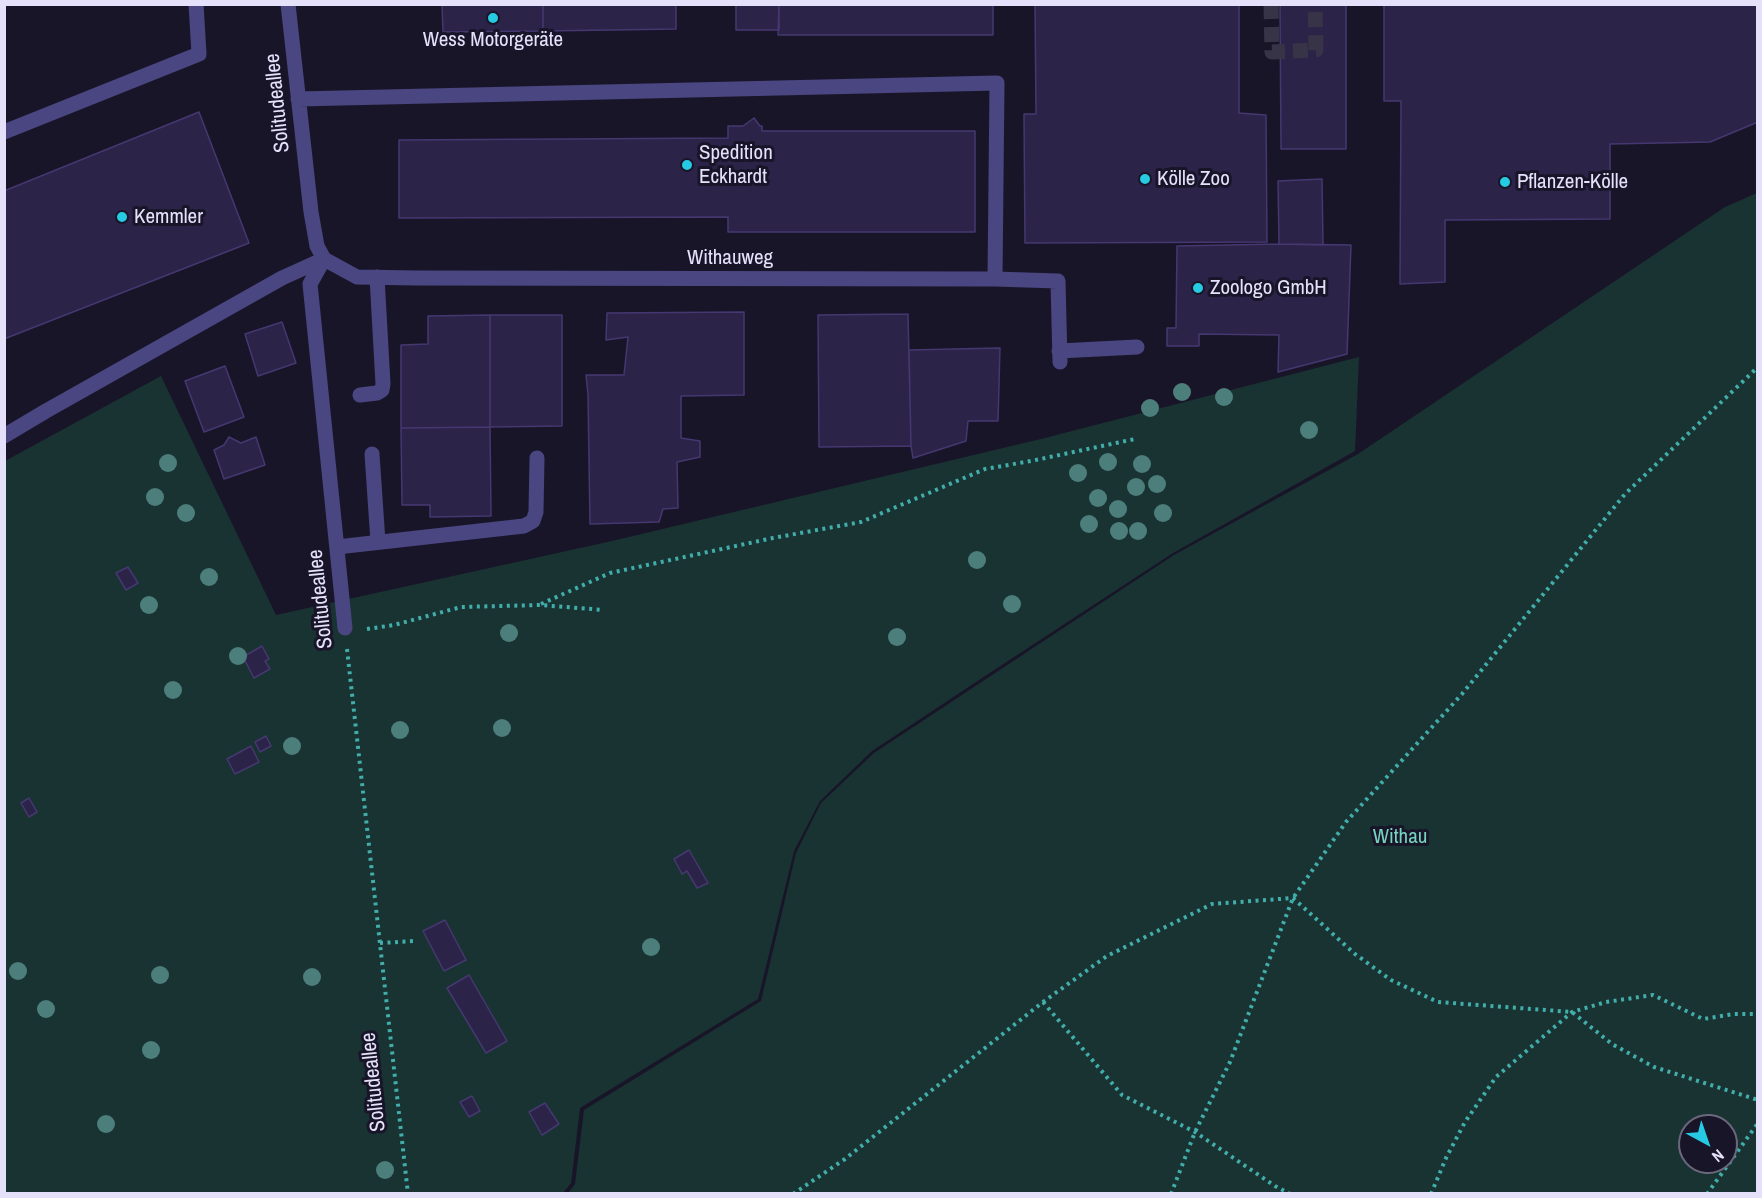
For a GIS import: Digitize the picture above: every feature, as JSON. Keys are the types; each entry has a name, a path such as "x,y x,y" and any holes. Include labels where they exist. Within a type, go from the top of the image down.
{"street":[{"path":"4,132 199,54 196,4"},
{"name":"Solitudeallee","path":"288,4 311,212 317,246 324,259 310,284 345,628"},
{"path":"298,99 997,83 995,279"},
{"path":"4,436 282,278 324,259"},
{"name":"Withauweg","path":"324,259 357,277 1059,281 1059,357 1137,347"},
{"path":"360,395 377,393 382,390 383,384 377,277"},
{"path":"372,454 378,542"},
{"path":"337,547 524,526 534,521 536,512 537,458"}],"path":[{"path":"1171,1194 1195,1132 1230,1062 1293,898 1346,822 1462,694 1625,494 1758,367"},
{"path":"540,605 610,573 773,538 861,522 985,469 1135,439"},
{"path":"345,628 369,629 461,608 540,605 604,610"},
{"name":"Solitudeallee","path":"345,628 408,1194"},
{"path":"793,1194 845,1159 1042,1002 1107,956 1212,904 1293,898 1355,954 1391,980 1438,1002 1572,1012 1606,1002 1653,995 1703,1019 1734,1014 1758,1014"},
{"path":"380,944 415,941"},
{"path":"1042,1002 1122,1095 1195,1132 1290,1194"},
{"path":"1572,1012 1612,1044 1654,1067 1758,1100"},
{"path":"1431,1194 1446,1158 1465,1122 1496,1077 1572,1012"},
{"path":"1707,1194 1758,1123"}],"green space":[{"name":"Withau","path":"1757,193 1757,1193 568,1193 575,1184 584,1110 761,1001 796,853 821,803 874,753 1174,555 1358,454 1725,207"},
{"path":"1359,357 1355,451 1173,553 872,751 820,801 794,851 758,999 580,1108 571,1183 563,1193 5,1194 5,461 161,376 276,615 612,541 1041,439"}],"building":[{"name":"Wess Motorgeräte","path":"442,4 543,4 543,31 443,32"},
{"path":"543,4 676,4 676,29 543,31"},
{"path":"736,4 779,4 779,30 736,30"},
{"path":"779,4 993,4 993,35 778,35"},
{"name":"Kölle Zoo","path":"1035,4 1239,4 1239,113 1266,115 1267,242 1025,243 1024,114 1036,114"},
{"path":"1280,4 1346,4 1346,149 1281,149"},
{"name":"Pflanzen-Kölle","path":"1384,4 1758,4 1758,122 1710,142 1610,144 1610,219 1445,220 1445,282 1400,284 1401,101 1384,101"},
{"name":"Kemmler","path":"199,112 249,243 4,339 4,191"},
{"name":"Spedition Eckhardt","path":"754,118 762,126 762,131 975,131 975,232 728,232 728,217 399,218 399,140 728,138 728,126 743,126"},
{"path":"1322,179 1323,245 1279,244 1278,181"},
{"path":"1351,245 1347,354 1278,372 1279,335 1199,334 1199,346 1167,346 1167,328 1176,328 1177,246"},
{"path":"744,312 744,395 681,396 681,438 700,441 700,457 677,462 678,508 663,509 659,522 590,524 586,375 624,375 628,337 606,340 607,313"},
{"path":"908,314 911,446 819,447 818,315"},
{"path":"490,315 562,315 562,426 490,427"},
{"path":"490,315 490,427 401,428 401,345 428,344 428,316"},
{"path":"282,322 296,363 258,376 245,334"},
{"path":"1000,348 998,421 968,421 966,441 913,458 909,350"},
{"path":"225,366 244,417 204,432 185,381"},
{"path":"490,427 491,516 430,517 430,505 402,505 401,428"},
{"path":"229,437 241,443 256,437 265,465 224,479 214,450 224,445"},
{"path":"128,567 138,583 126,590 116,573"},
{"path":"262,646 269,659 265,661 270,669 254,678 243,657"},
{"path":"266,736 271,746 260,752 255,742"},
{"path":"251,746 259,762 235,774 227,759"},
{"path":"29,798 37,812 29,817 21,803"},
{"path":"689,850 708,883 697,888 687,871 682,874 674,859"},
{"path":"445,920 466,960 444,971 423,931"},
{"path":"469,975 507,1041 486,1053 447,988"},
{"path":"472,1096 480,1111 469,1117 460,1102"},
{"path":"545,1103 559,1124 542,1135 529,1112"}],"tunnel":[{"path":"1271,4 1272,52 1316,50 1315,4"}],"place":[{"name":"Wess Motorgeräte","path":"493,18"},
{"name":"Spedition Eckhardt","path":"687,165"},
{"name":"Kölle Zoo","path":"1145,179"},
{"name":"Pflanzen-Kölle","path":"1505,182"},
{"name":"Kemmler","path":"122,217"},
{"name":"Zoologo GmbH","path":"1198,288"}]}
